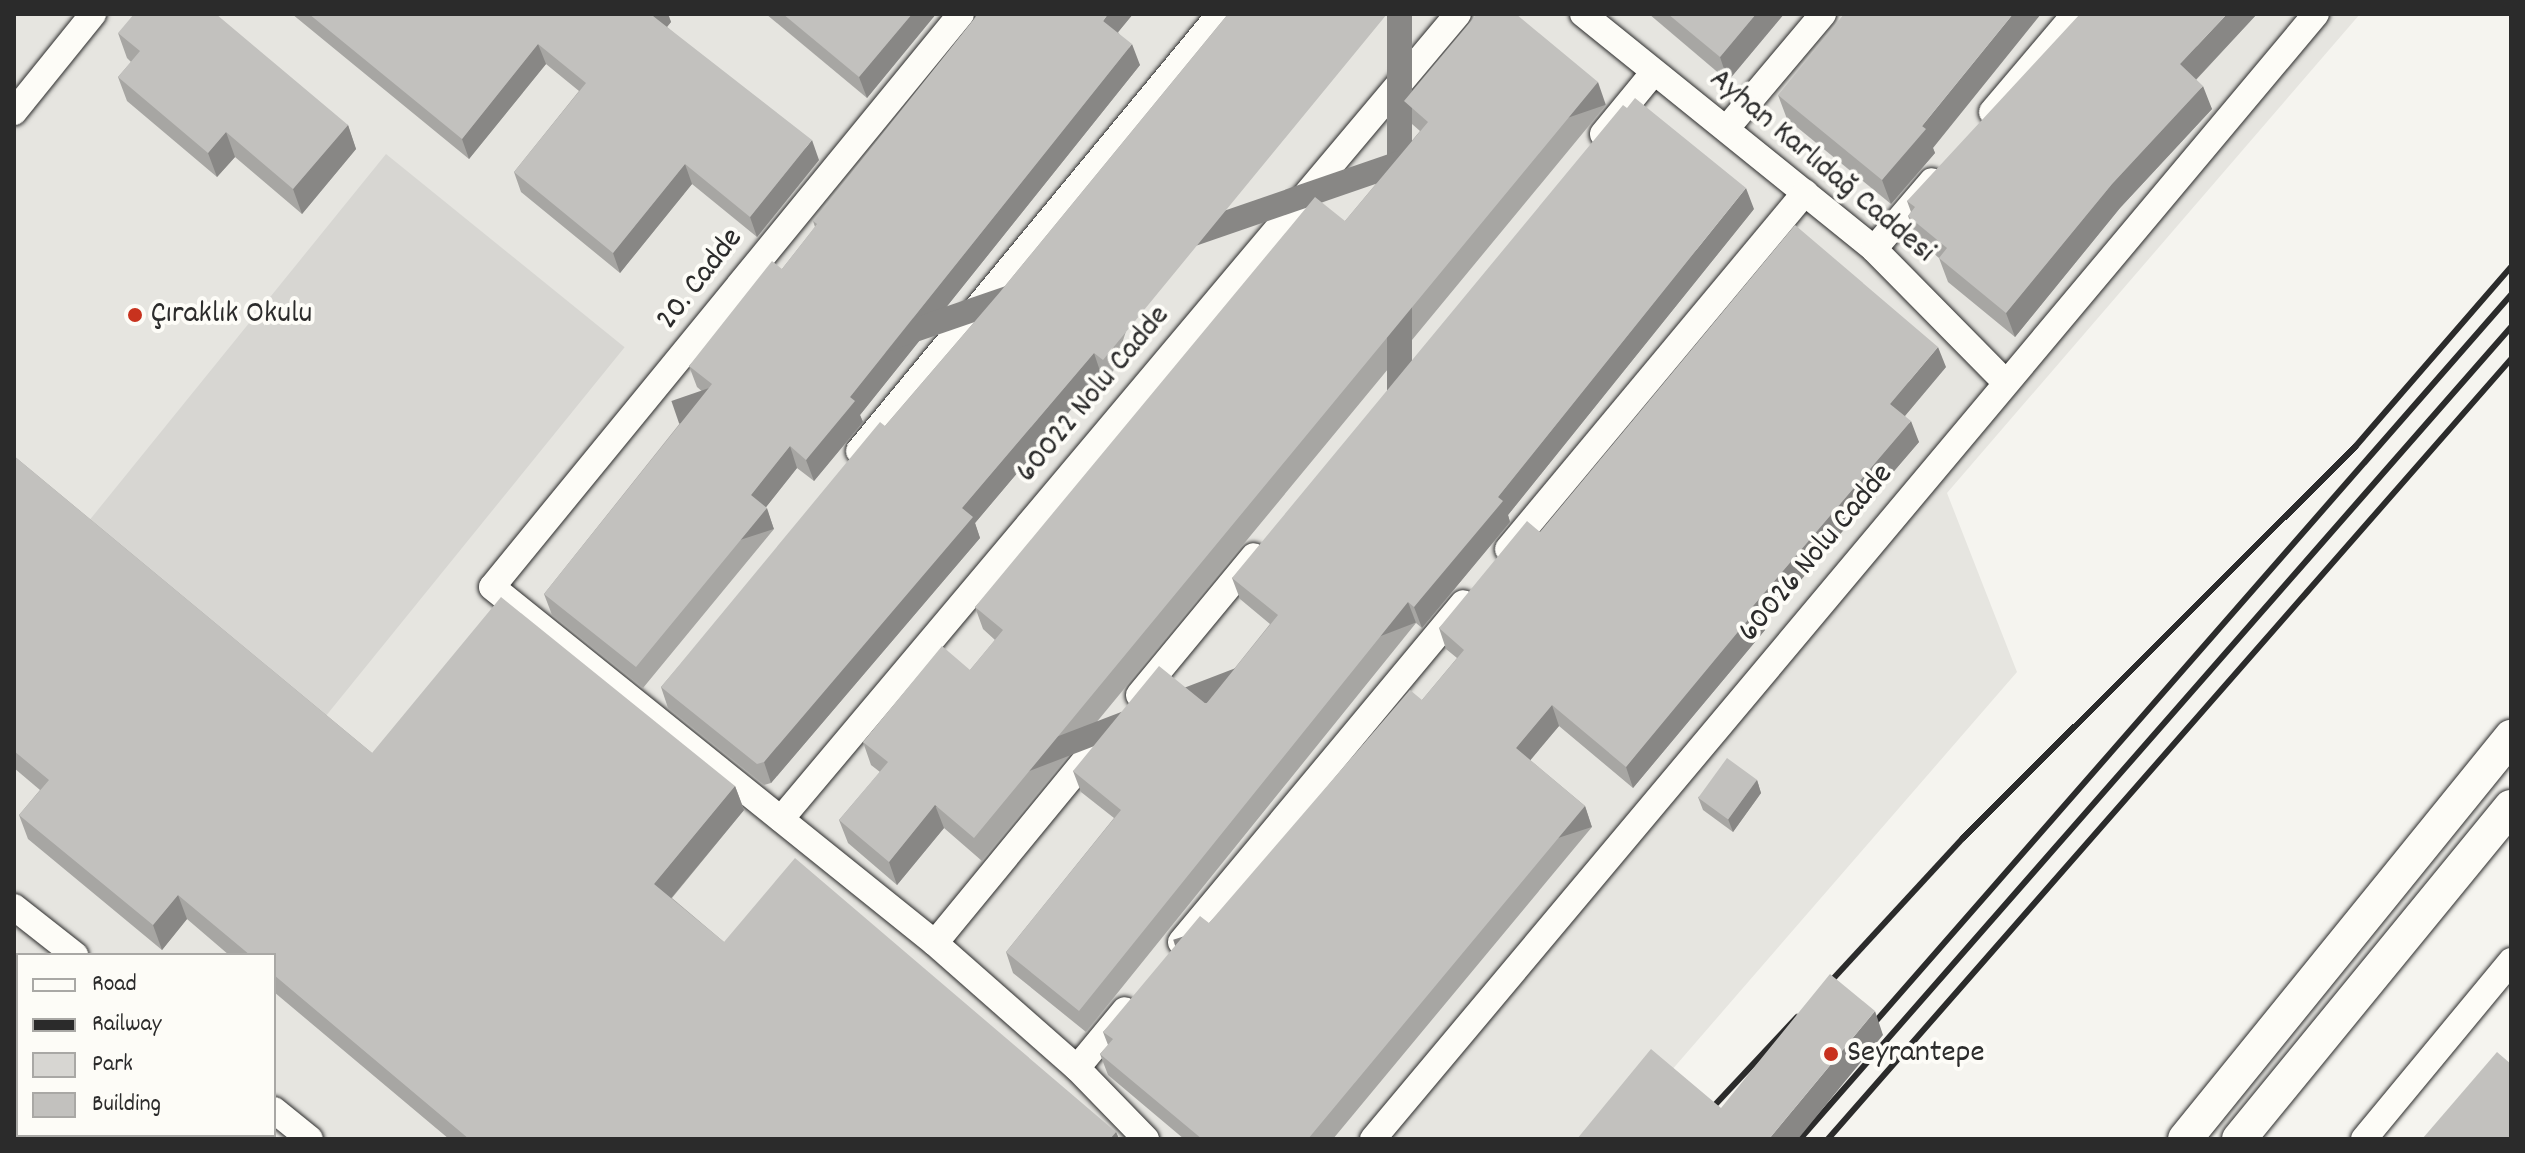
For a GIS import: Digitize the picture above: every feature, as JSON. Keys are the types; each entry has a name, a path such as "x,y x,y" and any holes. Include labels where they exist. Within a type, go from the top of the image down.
{"street":[{"path":"14,112 93,14"},
{"name":"20. Cadde","path":"646,710 492,587 961,14"},
{"path":"847,466 1220,14"},
{"name":"60022 Nolu Cadde","path":"781,819 1458,14"},
{"name":"Ayhan Karlıdağ Caddesi","path":"1583,14 1874,249 2005,382"},
{"path":"1727,128 1823,14"},
{"path":"1975,131 2075,14"},
{"name":"60026 Nolu Cadde","path":"1373,1139 2316,14"},
{"path":"1583,158 1654,72"},
{"path":"1874,249 1955,155"},
{"path":"1168,959 1805,192"},
{"path":"935,943 1269,538"},
{"path":"666,686 646,710 935,943 1077,1068 1146,1139"},
{"path":"2185,1139 2511,737"},
{"path":"2239,1139 2511,807"},
{"path":"14,907 72,953"},
{"path":"2364,1139 2511,961"},
{"path":"1077,1068 1137,995"},
{"path":"276,1112 302,1136"}],"shaded area":[{"path":"14,14 2360,14 1947,493 2017,672 1612,1139 14,1139"}],"green space":[{"path":"386,154 625,347 320,723 81,530"}],"building":[{"path":"134,14 216,14 348,125 293,189 226,132 208,153 118,77 140,51 118,33"},
{"path":"309,14 654,14 812,140 750,217 685,164 613,253 514,172 586,83 538,44 462,139"},
{"path":"783,14 912,14 859,77"},
{"path":"978,14 1108,14 1103,21 1132,44 850,397 855,401 806,460 790,446 751,495 767,508 636,667 544,594 712,384 689,366 772,261 782,269 817,224 813,221"},
{"path":"1228,14 1387,14 1103,360 1094,353 962,508 973,517 764,762 757,764 661,687 880,422 885,426 1000,292"},
{"path":"1477,14 1516,14 1598,82 974,838 935,805 889,862 839,820 888,762 863,742 942,646 970,670 1003,630 975,607 1315,197 1345,221 1428,122 1404,101"},
{"path":"1668,14 1756,14 1720,57"},
{"path":"1844,14 2013,14 1922,126 1926,129 1882,180 1778,95"},
{"path":"2080,14 2227,14 2180,64 2203,86 2112,184 2006,313 1939,258 1947,248 1908,216 1915,207 1907,201"},
{"path":"1635,98 1746,188 1498,497 1503,501 1414,607 1408,602 1079,1011 1006,952 1121,810 1073,771 1159,666 1206,704 1278,615 1232,578 1623,105 1627,108"},
{"path":"1795,225 1938,347 1890,404 1911,421 1753,606 1757,609 1626,767 1552,705 1516,748 1585,806 1308,1139 1202,1139 1100,1054 1113,1039 1103,1032 1200,916 1209,923 1410,690 1422,700 1464,650 1439,628 1527,521 1540,532"},
{"path":"14,456 372,753 501,597 735,786 654,884 724,942 795,858 1116,1132 1110,1139 469,1139 276,977 276,953 248,953 178,895 153,925 19,815 49,780 14,751"},
{"path":"1727,758 1757,780 1728,819 1698,798"},
{"path":"1830,974 1875,1011 1769,1139 1577,1139 1651,1049 1721,1108"},
{"path":"2497,1052 2511,1064 2511,1139 2423,1138"}],"railway":[{"path":"1819,994 1963,838 2355,447 2511,267"},
{"path":"1862,1037 2511,295"},
{"path":"1800,1139 2511,327"},
{"path":"1828,1139 2511,359"},
{"path":"1683,1139 1797,1017"}],"place":[{"name":"Çıraklık Okulu","path":"135,315"},
{"name":"Seyrantepe","path":"1831,1054"}]}
